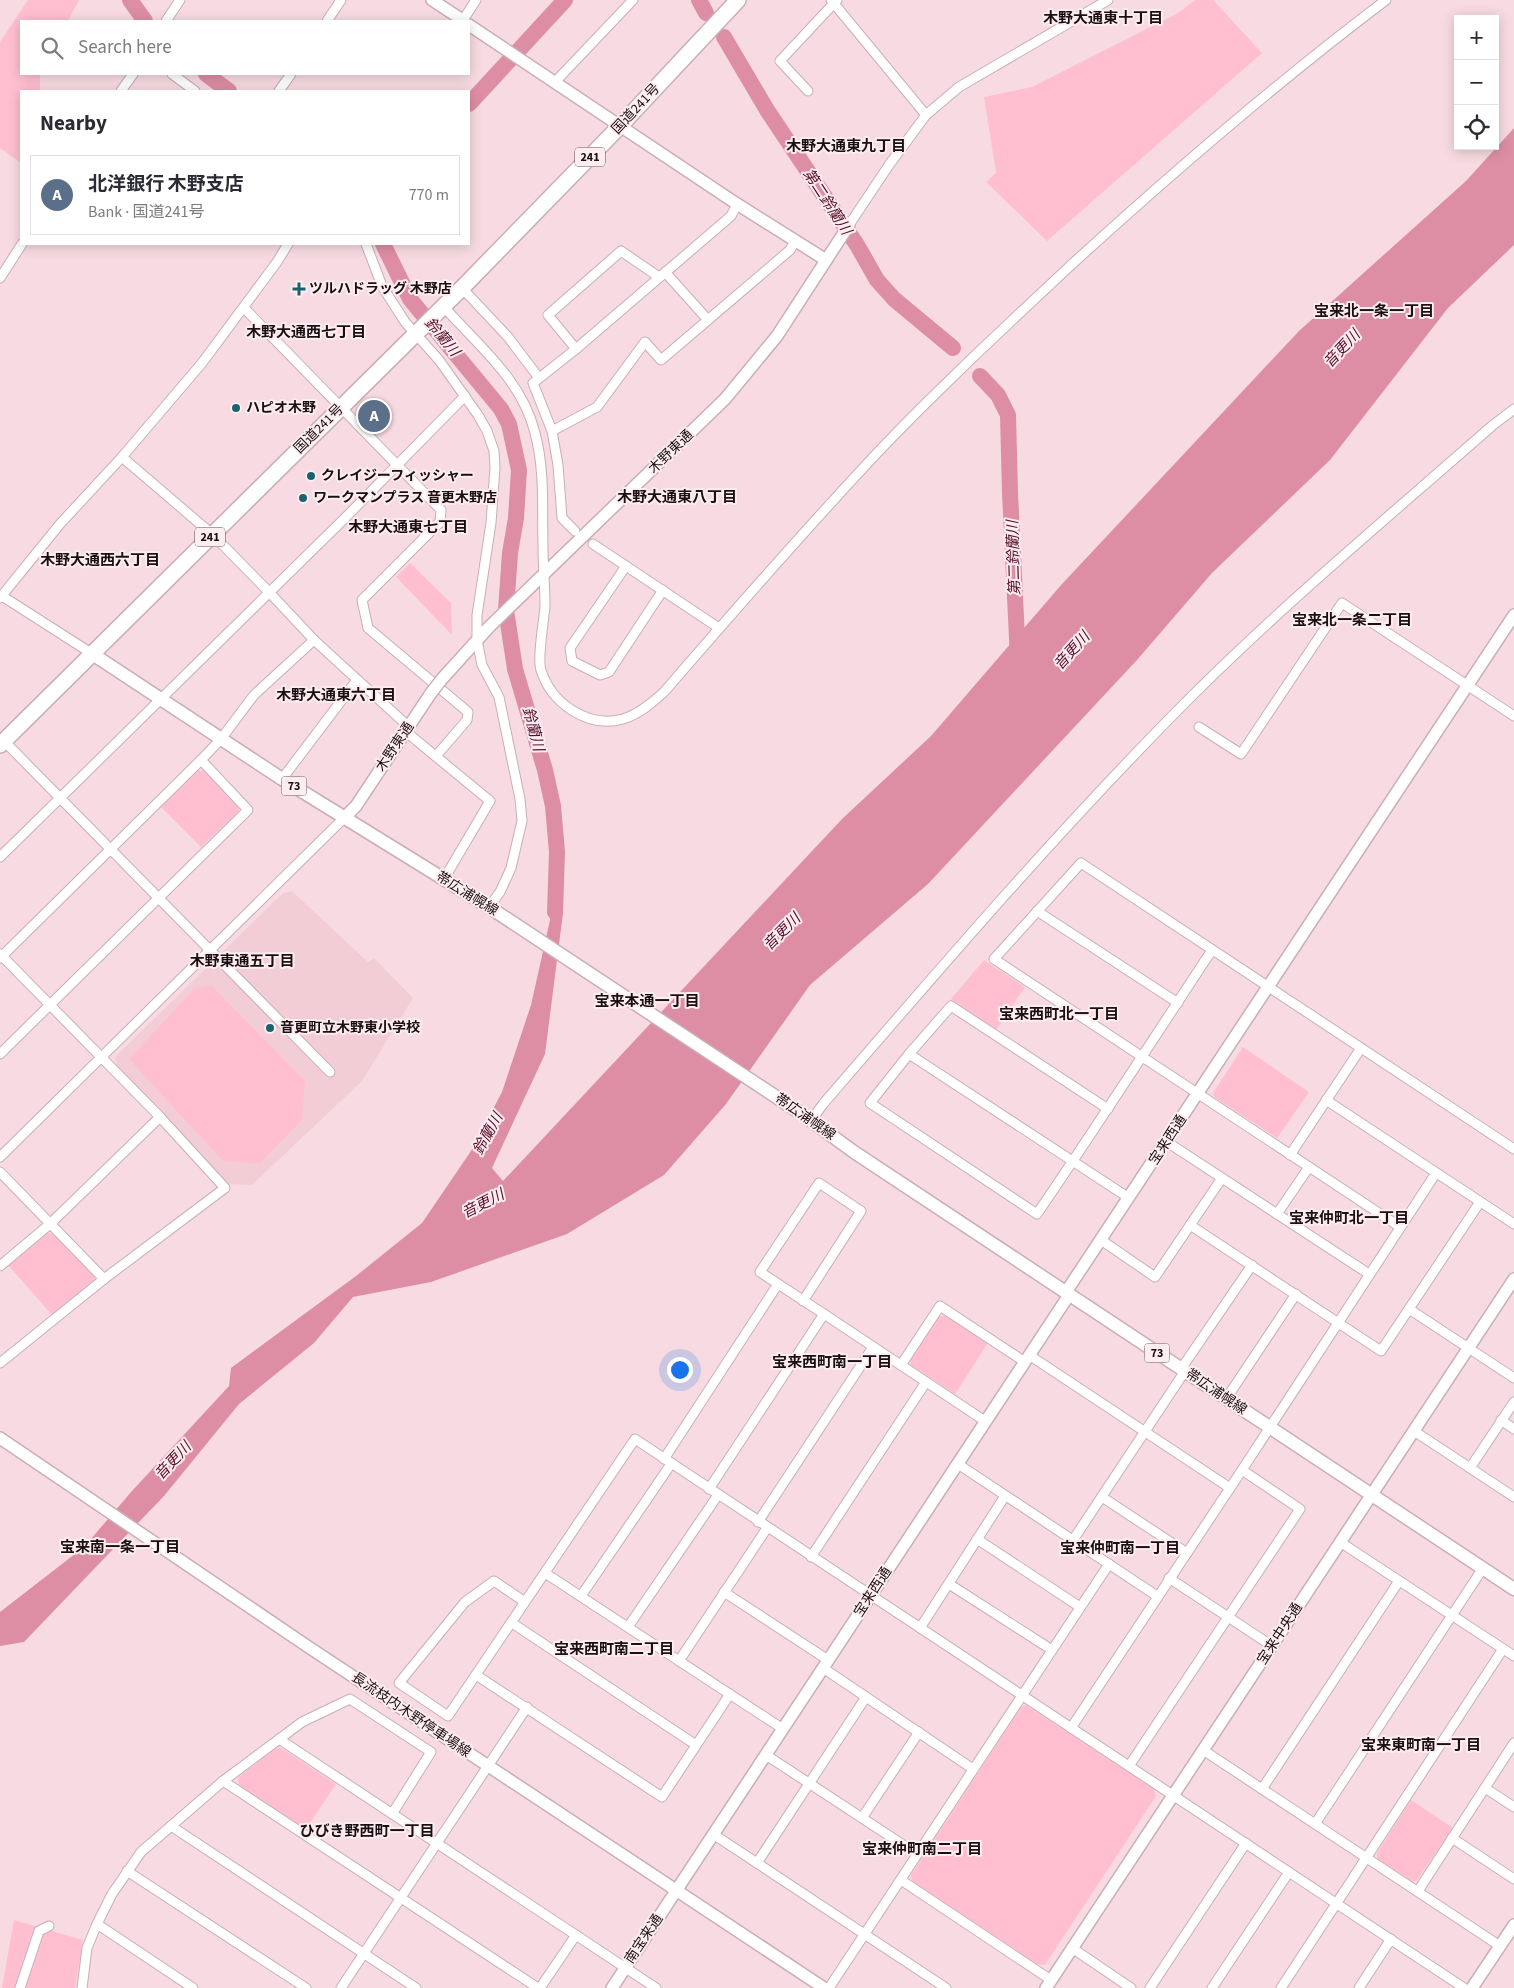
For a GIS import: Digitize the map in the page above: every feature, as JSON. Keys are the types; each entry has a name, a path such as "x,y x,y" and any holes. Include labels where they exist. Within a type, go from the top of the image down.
{"highway":[{"name":"国道241号","path":"2,743 462,288 620,126 738,0"}],"main road":[{"name":"帯広浦幌線","path":"92,653 282,779 494,910 1067,1294 1514,1588"}],"street":[{"path":"167,20 180,0"},
{"path":"328,20 341,0"},
{"path":"432,0 462,20"},
{"path":"466,20 476,0"},
{"path":"555,82 633,0"},
{"path":"846,230 888,165 926,115 959,87 1108,0"},
{"path":"441,309 510,378 530,415 542,464 545,604 540,668 548,687 560,702 573,712 584,717 603,720 622,719 649,706 664,692 816,519 879,451 975,354 1195,155 1386,0"},
{"path":"808,91 780,61 834,1 926,115"},
{"path":"470,25 737,204 826,260"},
{"path":"122,90 132,75"},
{"path":"173,75 194,90"},
{"path":"280,90 290,75"},
{"path":"575,531 562,518 558,465 552,430 533,383 576,349 731,216 737,204"},
{"name":"木野東通","path":"344,818 356,806 431,692 477,640 725,399 777,336 846,230"},
{"path":"552,430 597,407 645,342 661,360 790,250 795,241"},
{"path":"0,278 21,245"},
{"path":"92,653 1,597 60,524 122,457 202,363 244,308 287,245"},
{"path":"366,245 382,286 405,322 418,331 465,396 488,431 494,451 491,523 477,615 477,640 482,665 499,697 520,799 522,821 511,868 494,910"},
{"path":"576,349 548,315 621,251 662,274 708,320"},
{"path":"462,288 508,337 539,378"},
{"path":"244,308 441,510 440,522 362,600 368,628 468,712 467,720 436,756"},
{"path":"0,857 270,592 465,396"},
{"path":"807,1118 824,1104 932,976 1174,714 1312,583 1486,431 1514,409"},
{"path":"122,457 213,535 270,592 314,640 407,729 436,756 490,800 444,879"},
{"path":"593,544 720,628"},
{"path":"626,566 570,648 572,661 600,675 609,672 663,590"},
{"path":"1199,727 1241,754 1342,603 1514,716"},
{"name":"宝来西通","path":"677,1891 958,1464 1101,1240 1514,615"},
{"path":"0,1363 104,1279 225,1188 160,1117 1,956 201,760 221,739 254,695 314,640"},
{"path":"282,779 357,680"},
{"path":"2,743 60,798 330,1072"},
{"path":"0,1054 248,810 201,760"},
{"path":"0,1157 344,818"},
{"path":"1400,1228 994,959 1081,863 1514,1149"},
{"path":"1036,911 1178,1003"},
{"path":"1108,1109 951,1006 870,1103 1037,1214 1108,1109 1212,950"},
{"path":"1290,1155 1361,1048"},
{"path":"909,1054 1129,1198"},
{"path":"1326,1100 1514,1224"},
{"path":"0,1266 50,1224 160,1117"},
{"path":"1167,1142 1369,1274"},
{"path":"1277,1214 1309,1167"},
{"path":"0,1172 104,1279"},
{"path":"1071,1728 1436,1173"},
{"path":"1101,1240 1155,1277 1222,1178"},
{"path":"802,1300 861,1211 819,1183 760,1272 802,1300 824,1314 985,1421"},
{"path":"1190,1225 1381,1350 1480,1202"},
{"path":"1072,1540 1102,1497 1252,1265"},
{"name":"宝来中央通","path":"1048,1984 1514,1280"},
{"path":"581,1596 778,1284"},
{"path":"1226,1399 1296,1294"},
{"path":"901,1365 940,1306 1144,1431 1230,1488"},
{"path":"1409,1309 1514,1378"},
{"path":"709,1489 824,1314"},
{"path":"758,1522 873,1347"},
{"path":"811,1557 926,1382"},
{"path":"1470,1468 1514,1402"},
{"path":"1501,1420 1514,1429"},
{"path":"1414,1431 1514,1497"},
{"name":"長流枝内木野停車場線","path":"0,1438 310,1648 824,1988"},
{"path":"525,1602 494,1581 465,1602 399,1683 448,1716 512,1623 635,1439 1464,1988"},
{"path":"958,1464 1158,1596"},
{"path":"1129,1766 1300,1509 1242,1470"},
{"path":"628,1627 718,1495"},
{"path":"920,1628 1005,1496"},
{"path":"1102,1497 1187,1554"},
{"path":"679,1660 767,1528"},
{"path":"977,1539 1080,1607"},
{"path":"1340,1542 1514,1656"},
{"path":"829,1988 1109,1564"},
{"path":"1315,1824 1483,1568"},
{"path":"544,1573 783,1729"},
{"path":"1169,1578 1272,1646"},
{"path":"1262,1789 1399,1580"},
{"path":"949,1584 1052,1650"},
{"path":"724,1592 825,1664 866,1697 973,1769"},
{"path":"512,1623 696,1745"},
{"path":"1281,1988 1503,1649"},
{"path":"476,1675 662,1797 730,1694"},
{"path":"757,1863 866,1697"},
{"path":"82,1988 87,1948 97,1924 112,1894 141,1852 223,1781 302,1722 350,1699 431,1752 392,1814"},
{"path":"340,1988 527,1707"},
{"path":"862,1818 919,1732"},
{"path":"279,1739 656,1988"},
{"path":"1418,1891 1514,1743"},
{"path":"1203,1750 1500,1946"},
{"path":"766,1755 917,1854"},
{"path":"223,1781 539,1988 576,1935"},
{"path":"1485,1788 1514,1807"},
{"path":"171,1826 416,1988"},
{"path":"713,1834 946,1988"},
{"path":"1452,1838 1514,1879"},
{"path":"1150,1988 1246,1843"},
{"path":"127,1871 306,1988"},
{"path":"1212,1988 1289,1872"},
{"path":"901,1880 1048,1984"},
{"name":"南宝来通","path":"612,1988 677,1891"},
{"path":"97,1924 193,1988"},
{"path":"1472,1988 1514,1925"},
{"path":"20,1988 39,1931 49,1926"},
{"path":"1359,1988 1391,1939"},
{"path":"1072,1948 1131,1988"}],"shaded area":[{"path":"28,0 79,0 69,20 20,20 20,75 40,75 40,90 20,90 20,162 0,148 0,42"},
{"path":"1195,0 1213,0 1262,53 1047,241 986,182 996,173 984,97 1032,87 1178,13"},
{"path":"410,563 451,603 452,635 396,577"},
{"path":"198,770 204,771 238,805 239,811 201,847 161,807"},
{"name":"音更町立木野東小学校","path":"292,891 368,962 374,958 413,998 362,1081 252,1185 228,1184 117,1066 115,1057 283,893"},
{"path":"984,960 1025,987 996,1030 951,999"},
{"path":"211,985 305,1081 302,1120 259,1164 222,1160 129,1059 194,989"},
{"path":"1243,1047 1309,1092 1277,1138 1214,1097 1213,1093"},
{"path":"47,1233 55,1234 95,1276 94,1282 53,1316 8,1265"},
{"path":"947,1315 988,1343 955,1394 911,1365 910,1360 939,1317"},
{"path":"1026,1705 1154,1789 1156,1796 1045,1965 1037,1964 912,1881 911,1875 1021,1707"},
{"path":"281,1748 336,1784 306,1829 239,1785 238,1777 275,1749"},
{"path":"1411,1800 1453,1828 1417,1880 1413,1882 1377,1859 1377,1853"},
{"path":"14,1920 83,1940 75,1988 2,1988"}],"water":[{"name":"音更川","path":"1514,128 1514,245 1448,308 1330,460 1212,573 1137,660 928,884 810,985 726,1104 664,1175 567,1234 431,1282 353,1297 314,1343 239,1404 164,1496 24,1642 0,1646 0,1612 84,1547 132,1491 229,1386 231,1368 356,1276 422,1223 471,1151 502,1092 531,1005 550,920 552,892 558,888 563,913 545,1054 492,1168 503,1181 842,819 931,736 1062,584 1299,331 1466,181 1494,150 1499,150 1499,145"}],"waterway":[{"name":"鈴蘭川","path":"130,0 144,20"},
{"name":"第二鈴蘭川","path":"470,103 565,0"},
{"name":"第二鈴蘭川","path":"699,0 706,13"},
{"name":"第二鈴蘭川","path":"724,37 767,110 857,245 877,280 894,299 953,348"},
{"name":"鈴蘭川","path":"207,75 228,90"},
{"name":"鈴蘭川","path":"383,245 410,299 501,409 509,424 519,470 506,610 515,669 545,770 553,806 557,852 555,912"},
{"name":"第二鈴蘭川","path":"980,376 998,395 1008,415 1018,659"}],"place":[{"name":"ツルハドラッグ 木野店","path":"299,289"},
{"name":"ハピオ木野","path":"236,408"},
{"name":"北洋銀行 木野支店","path":"374,416"},
{"name":"クレイジーフィッシャー","path":"311,476"},
{"name":"ワークマンプラス 音更木野店","path":"303,498"},
{"name":"音更町立木野東小学校","path":"270,1028"}],"district":[{"name":"木野大通東十丁目","path":"1103,18"},
{"name":"木野大通東九丁目","path":"846,146"},
{"name":"宝来北一条一丁目","path":"1374,311"},
{"name":"木野大通西七丁目","path":"306,332"},
{"name":"木野大通東八丁目","path":"677,497"},
{"name":"木野大通東七丁目","path":"408,527"},
{"name":"木野大通西六丁目","path":"100,560"},
{"name":"宝来北一条二丁目","path":"1352,620"},
{"name":"木野大通東六丁目","path":"336,695"},
{"name":"木野東通五丁目","path":"242,961"},
{"name":"宝来本通一丁目","path":"647,1001"},
{"name":"宝来西町北一丁目","path":"1059,1014"},
{"name":"宝来仲町北一丁目","path":"1349,1218"},
{"name":"宝来西町南一丁目","path":"832,1362"},
{"name":"宝来南一条一丁目","path":"120,1547"},
{"name":"宝来仲町南一丁目","path":"1120,1548"},
{"name":"宝来西町南二丁目","path":"614,1649"},
{"name":"宝来東町南一丁目","path":"1421,1745"},
{"name":"ひびき野西町一丁目","path":"367,1831"},
{"name":"宝来仲町南二丁目","path":"922,1849"}]}
